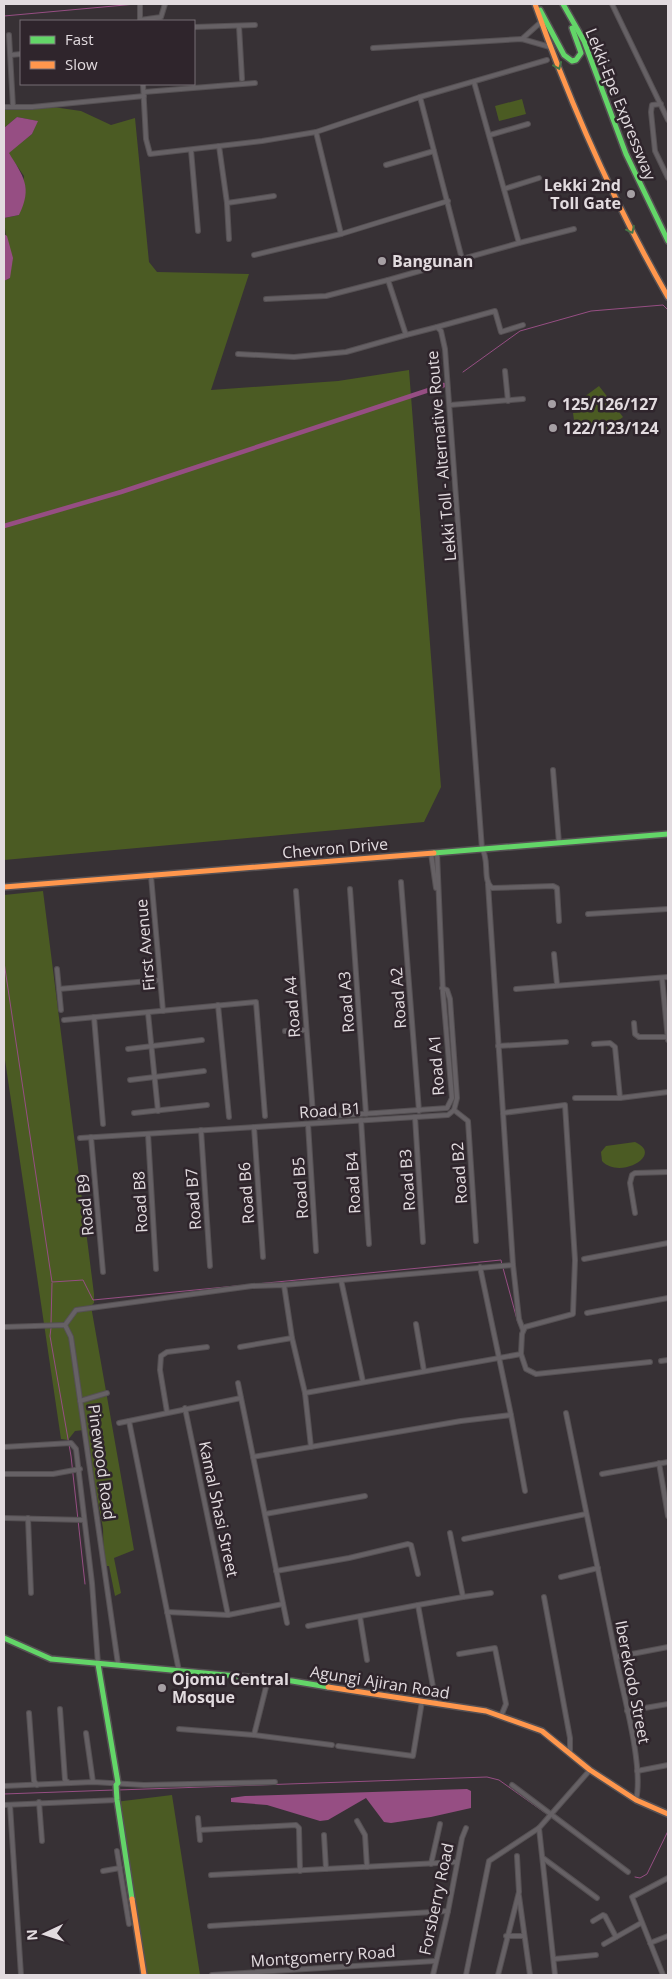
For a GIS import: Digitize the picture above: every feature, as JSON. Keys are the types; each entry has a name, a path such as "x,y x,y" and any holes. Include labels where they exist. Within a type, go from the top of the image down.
{"main road":[{"path":"535,4 564,55 569,60 576,60 581,53 581,49 562,4"},
{"path":"535,4 550,47 596,159 634,237 668,297"},
{"name":"Lekki-Epe Expressway","path":"562,4 584,41 626,154 668,241"},
{"name":"Chevron Drive","path":"4,887 668,834"},
{"name":"Agungi Ajiran Road","path":"4,1638 20,1648 51,1659 268,1679 486,1711 542,1732 570,1752 590,1770 636,1800 668,1814"},
{"path":"98,1664 144,1975"}],"street":[{"path":"140,4 140,20"},
{"path":"145,20 161,17 165,4"},
{"path":"612,4 668,120"},
{"path":"522,39 541,22"},
{"path":"195,28 255,25"},
{"path":"239,26 242,79"},
{"path":"9,35 13,106"},
{"path":"373,48 522,39 550,47"},
{"path":"4,49 10,48"},
{"path":"11,55 20,54"},
{"path":"143,85 147,147 150,154 316,132 420,97 547,60"},
{"path":"474,82 519,243"},
{"path":"4,107 32,107 255,83"},
{"path":"420,97 462,259"},
{"path":"661,104 652,105 651,108 655,151 668,178"},
{"path":"490,135 528,124"},
{"path":"316,132 342,234"},
{"path":"219,146 227,203 229,239"},
{"path":"191,150 198,231"},
{"path":"386,165 434,151"},
{"path":"662,166 668,163"},
{"path":"504,189 538,178"},
{"path":"227,203 274,196"},
{"path":"254,255 342,234 448,201"},
{"path":"266,299 326,296 574,229"},
{"name":"Lekki Toll - Alternative Route","path":"388,280 406,335 437,326 441,331 445,350 482,849 485,856 488,884 513,1264 519,1319 523,1330 521,1354"},
{"path":"437,326 495,311 501,332 523,325"},
{"path":"238,354 294,357 346,352 406,335"},
{"path":"505,371 508,400"},
{"path":"450,405 523,399"},
{"path":"553,770 559,843"},
{"path":"431,853 433,879 437,891"},
{"path":"437,853 439,879 437,891"},
{"name":"First Avenue","path":"151,876 163,1011"},
{"name":"Road A2","path":"402,882 418,1111"},
{"path":"488,884 492,888 553,886 557,888 559,921"},
{"name":"Road A3","path":"350,889 366,1114"},
{"name":"Road A4","path":"296,891 312,1110 319,1117"},
{"name":"Road A1","path":"319,1117 444,1109 450,1106 437,891"},
{"path":"588,914 668,908"},
{"path":"554,954 557,984"},
{"path":"57,969 61,1010"},
{"path":"516,989 557,984 668,977"},
{"path":"634,1023 635,1034 639,1037 668,1038 662,978"},
{"path":"59,989 160,980"},
{"path":"442,988 447,990 450,999 458,1098 454,1110"},
{"path":"64,1020 256,1002 265,1116"},
{"path":"218,1005 229,1117"},
{"path":"148,1012 158,1111"},
{"path":"94,1017 103,1124"},
{"path":"285,1031 306,1030"},
{"path":"128,1049 202,1040"},
{"path":"498,1046 566,1042"},
{"path":"594,1044 610,1043 615,1047 620,1098"},
{"path":"130,1080 204,1071"},
{"path":"575,1098 620,1098 668,1092"},
{"path":"134,1113 207,1105"},
{"path":"503,1113 565,1105 575,1260 573,1314 543,1321 525,1327 523,1330"},
{"name":"Road B1","path":"80,1138 448,1115 454,1110"},
{"name":"Road B2","path":"454,1110 468,1121 476,1241"},
{"name":"Road B3","path":"415,1117 423,1242"},
{"name":"Road B4","path":"361,1120 369,1244"},
{"name":"Road B5","path":"308,1124 316,1251"},
{"name":"Road B6","path":"254,1127 263,1256"},
{"name":"Road B7","path":"200,1130 210,1266"},
{"name":"Road B8","path":"148,1134 156,1269"},
{"name":"Road B9","path":"91,1137 103,1272"},
{"path":"635,1213 630,1183 632,1175 634,1173 668,1172"},
{"path":"584,1259 668,1243"},
{"path":"4,1327 65,1325 76,1310 252,1286 284,1285 513,1264"},
{"path":"480,1267 511,1415 524,1491"},
{"path":"341,1280 363,1382"},
{"path":"284,1285 292,1338 305,1393 312,1447"},
{"path":"587,1313 668,1298"},
{"path":"416,1324 424,1371"},
{"name":"Pinewood Road","path":"65,1325 71,1337 118,1664"},
{"path":"240,1347 292,1338"},
{"path":"167,1412 160,1370 161,1356 167,1352 207,1347"},
{"path":"305,1393 521,1354 526,1369 536,1374 650,1362"},
{"path":"661,1361 668,1360"},
{"path":"238,1384 287,1623"},
{"path":"80,1401 107,1393"},
{"path":"119,1423 241,1398"},
{"name":"Kamal Shasi Street","path":"185,1408 228,1615"},
{"name":"Iberekodo Street","path":"566,1413 627,1711 637,1771 638,1790 636,1800"},
{"path":"253,1457 461,1421 511,1415"},
{"path":"129,1421 179,1671"},
{"path":"4,1447 71,1443 76,1449 75,1470 92,1583 98,1664"},
{"path":"602,1474 668,1462"},
{"path":"658,1463 668,1516"},
{"path":"4,1474 53,1474 75,1470"},
{"path":"265,1514 365,1496"},
{"path":"464,1538 586,1514"},
{"path":"4,1518 84,1520"},
{"path":"28,1518 31,1593"},
{"path":"450,1533 463,1597"},
{"path":"276,1571 349,1558 408,1544 411,1545 418,1574"},
{"path":"561,1577 598,1568"},
{"path":"308,1626 491,1592"},
{"path":"544,1597 570,1738 570,1752"},
{"path":"167,1612 228,1615 283,1604"},
{"path":"418,1605 436,1703"},
{"path":"360,1617 367,1660"},
{"path":"616,1657 668,1647"},
{"path":"459,1654 495,1648 506,1704 501,1716"},
{"path":"254,1735 268,1679"},
{"path":"338,1746 413,1756 422,1701"},
{"path":"627,1711 668,1704"},
{"path":"60,1709 66,1780 69,1783"},
{"path":"29,1712 34,1781 37,1785"},
{"path":"179,1729 254,1735 332,1745"},
{"path":"86,1733 93,1782"},
{"path":"637,1771 668,1765"},
{"path":"466,1975 489,1862 539,1828 590,1770"},
{"path":"4,1786 93,1782 144,1785 276,1782"},
{"path":"512,1786 628,1872"},
{"path":"4,1805 117,1799"},
{"path":"39,1802 42,1841"},
{"path":"10,1805 21,1975"},
{"path":"198,1818 200,1840"},
{"path":"358,1821 365,1835 367,1867"},
{"path":"431,1864 440,1824"},
{"path":"199,1830 296,1825 299,1828 300,1871"},
{"name":"Forsberry Road","path":"433,1975 466,1828"},
{"path":"539,1828 555,1975"},
{"path":"324,1835 326,1869"},
{"path":"117,1851 129,1924"},
{"path":"516,1856 530,1975"},
{"path":"543,1858 597,1898"},
{"path":"211,1875 457,1862"},
{"path":"103,1871 127,1863"},
{"path":"663,1975 641,1923 632,1895 668,1878"},
{"path":"498,1975 506,1936 519,1892"},
{"path":"210,1926 448,1912"},
{"path":"593,1921 603,1915 605,1916 616,1937"},
{"path":"604,1944 641,1923"},
{"path":"506,1936 524,1936"},
{"path":"650,1943 668,1936"},
{"path":"554,1959 596,1955"},
{"name":"Montgomerry Road","path":"212,1975 435,1962"}],"green space":[{"path":"522,99 526,114 499,121 495,106"},
{"path":"39,105 81,111 111,125 135,118 149,262 157,272 249,274 211,390 338,381 409,370 441,787 424,822 4,860 4,281 10,278 4,218 19,215 24,176 8,153 32,134 37,121 17,117 4,128 4,106"},
{"path":"599,386 623,417 604,432 596,421 596,433 576,435 573,413 588,411 580,400"},
{"path":"43,891 94,1294 94,1303 91,1306 134,1550 114,1558 121,1593 115,1596 109,1566 104,1566 103,1528 84,1430 75,1431 68,1440 61,1439 4,1053 4,895"},
{"path":"635,1142 643,1147 645,1153 636,1164 619,1168 610,1166 602,1161 601,1152 606,1146"},
{"path":"172,1795 200,1975 144,1975 115,1802"}],"shaded area":[{"path":"17,117 38,121 32,134 9,153 22,175 26,189 19,215 4,218 4,128"},
{"path":"4,234 7,236 13,258 10,278 4,281"},
{"path":"467,1789 471,1791 471,1808 391,1823 384,1822 366,1798 328,1820 320,1821 267,1805 231,1802 231,1798 245,1796"}],"waterway":[{"path":"4,16 136,4"},
{"path":"463,372 520,331 591,311 663,305 668,310"},
{"path":"4,526 121,492 444,385"},
{"path":"4,962 52,1282 83,1280 93,1300 501,1260 502,1265"},
{"path":"503,1268 518,1323"},
{"path":"51,1324 52,1283"},
{"path":"51,1328 50,1336 71,1456 85,1584"},
{"path":"118,1790 487,1777 499,1780 544,1812"},
{"path":"4,1794 114,1790"},
{"path":"635,1877 640,1878 647,1874 668,1831"}],"traffic: fast":[{"path":"563,4 584,41 626,154 668,241"},
{"path":"540,10 564,55 572,61 576,60 581,53 572,28"},
{"path":"434,853 668,834"},
{"path":"4,1638 51,1659 292,1681 328,1687"},
{"path":"98,1664 118,1783 116,1785 117,1800 132,1899"}],"traffic: slow":[{"path":"535,4 563,80 595,154 648,262 668,297"},
{"path":"4,887 434,853"},
{"path":"328,1687 486,1711 542,1731 590,1770 636,1800 668,1814"},
{"path":"132,1899 144,1975"}],"place":[{"name":"Lekki 2nd Toll Gate","path":"631,194"},
{"name":"Bangunan","path":"382,261"},
{"name":"125/126/127","path":"552,404"},
{"name":"122/123/124","path":"553,428"},
{"name":"Ojomu Central Mosque","path":"162,1688"}]}
